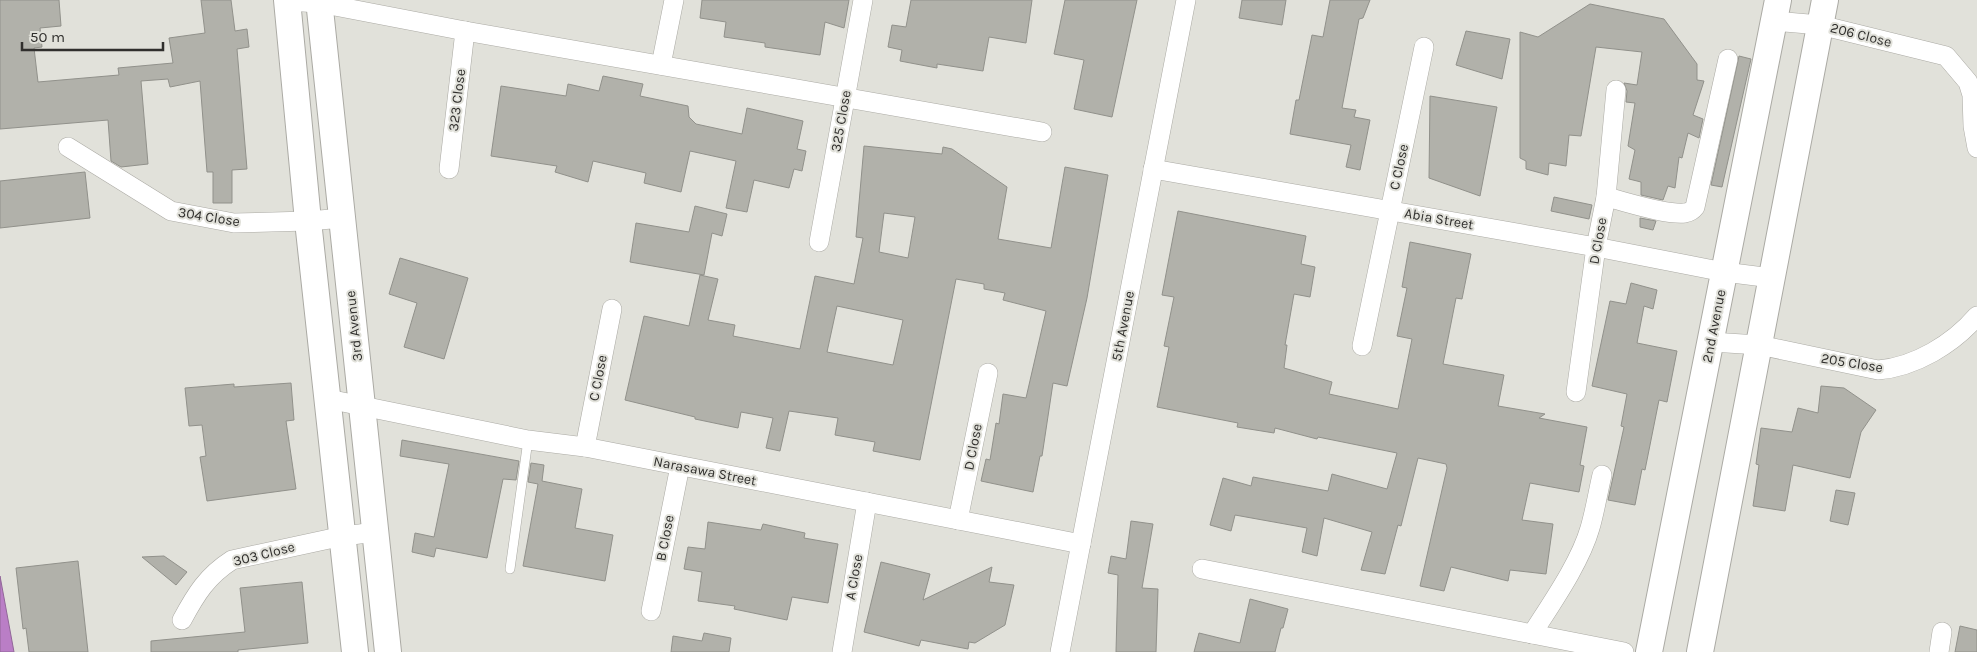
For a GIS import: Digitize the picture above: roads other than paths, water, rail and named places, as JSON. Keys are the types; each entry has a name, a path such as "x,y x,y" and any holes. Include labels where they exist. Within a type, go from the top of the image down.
{"street":[{"path":"355,652 308,221 287,0 319,1 465,31 1042,132"},
{"path":"660,65 674,0"},
{"name":"325 Close","path":"819,242 863,0"},
{"name":"5th Avenue","path":"1060,652 1186,0"},
{"name":"3rd Avenue","path":"319,1 388,652"},
{"name":"206 Close","path":"1776,10 1823,12 1946,56 1968,82 1972,95 1973,126 1977,148"},
{"name":"2nd Avenue","path":"1649,652 1776,10"},
{"path":"1700,652 1823,12"},
{"name":"323 Close","path":"448,169 465,31"},
{"name":"C Close","path":"1362,346 1424,47"},
{"path":"1606,197 1676,213 1692,211 1695,207 1728,59"},
{"name":"D Close","path":"1576,392 1596,247 1606,197 1616,90"},
{"name":"304 Close","path":"68,147 171,211 234,223 342,218"},
{"name":"Abia Street","path":"1153,169 1596,247 1724,272 1772,278"},
{"name":"C Close","path":"585,447 612,309"},
{"name":"205 Close","path":"1711,342 1759,346 1878,370 1895,369 1912,364 1928,355 1953,338 1977,316"},
{"name":"D Close","path":"958,520 988,373"},
{"name":"Narasawa Street","path":"328,399 528,440 585,447 1081,544"},
{"name":"B Close","path":"651,611 680,466"},
{"path":"1532,634 1560,591 1584,544 1590,529 1602,475"},
{"name":"A Close","path":"842,652 867,502"},
{"name":"303 Close","path":"182,620 196,594 217,570 232,560 343,536 376,532"},
{"path":"1202,569 1624,652"},
{"path":"1939,652 1942,632"}],"lane":[{"path":"510,569 528,440"}]}
